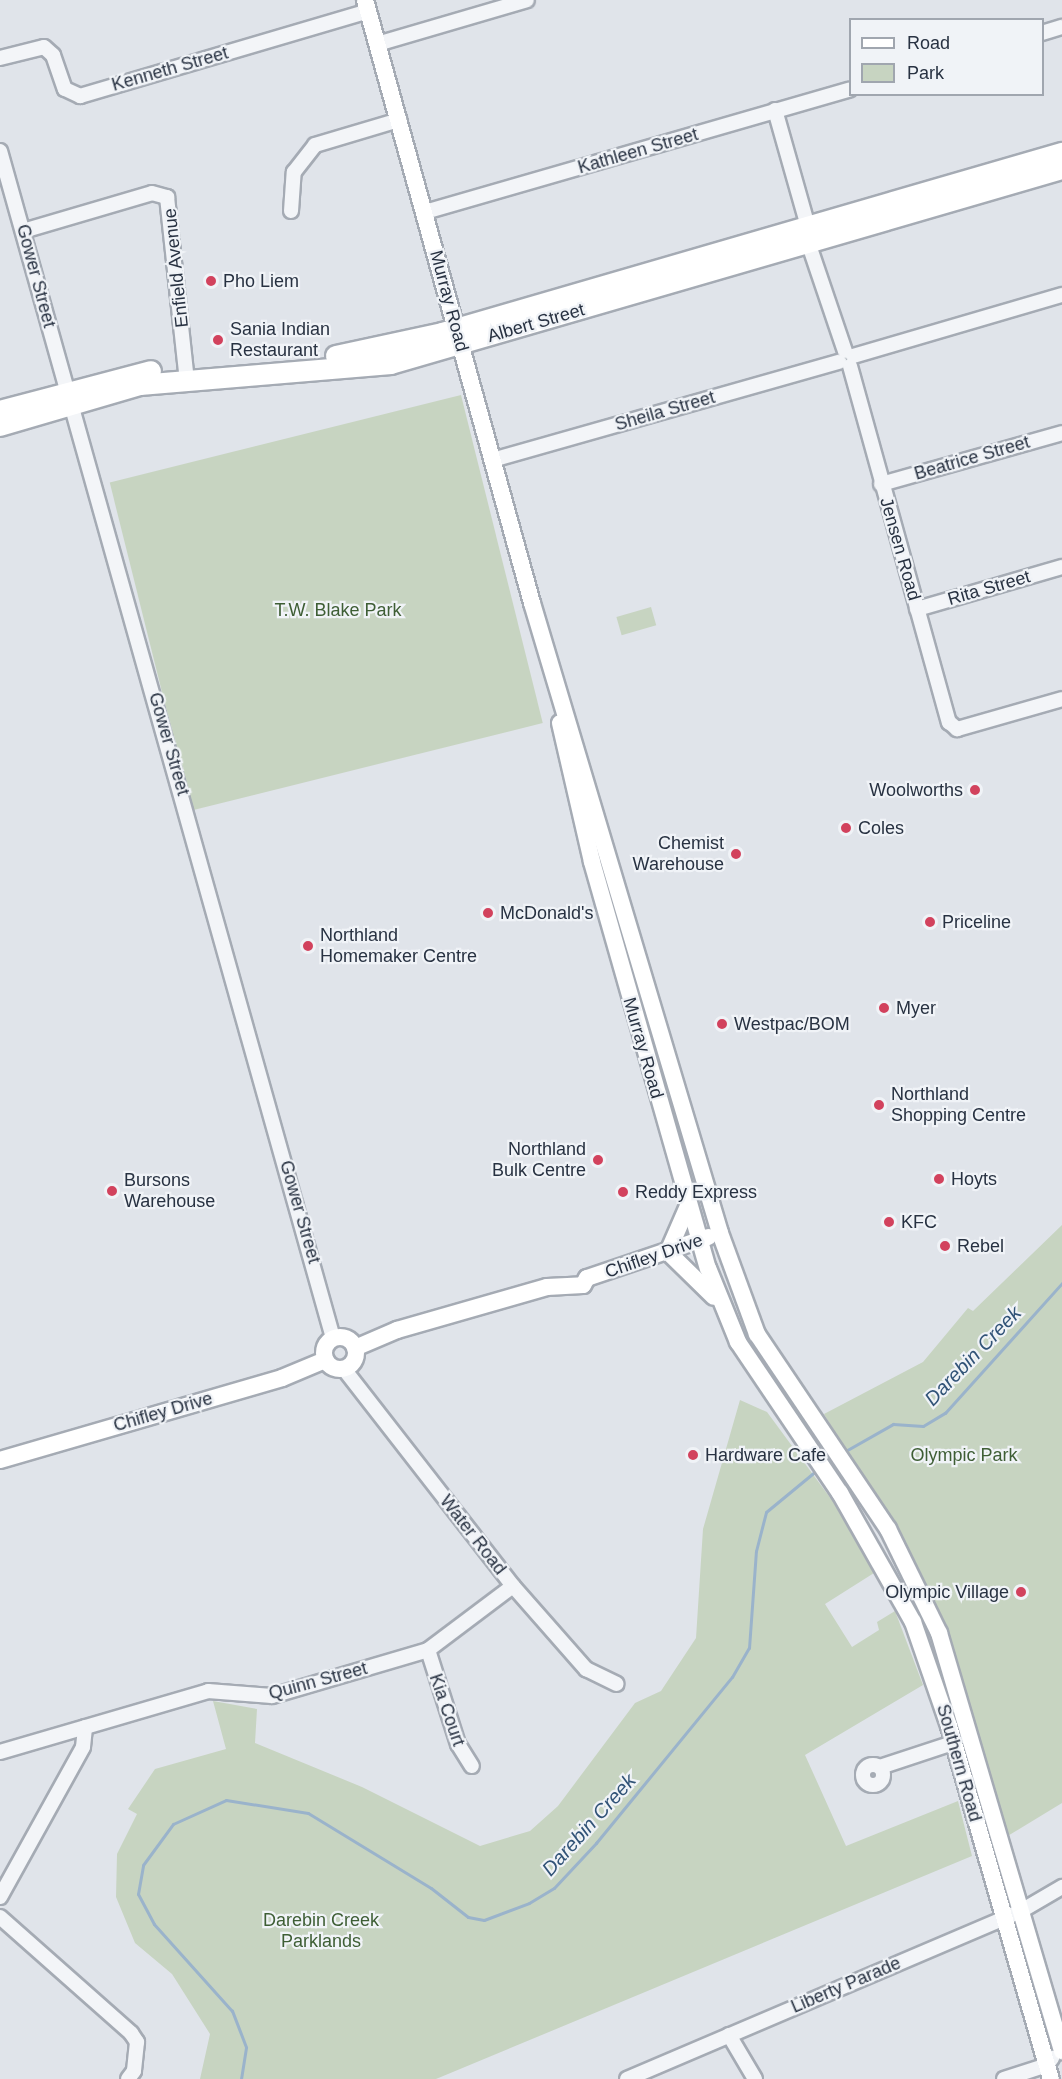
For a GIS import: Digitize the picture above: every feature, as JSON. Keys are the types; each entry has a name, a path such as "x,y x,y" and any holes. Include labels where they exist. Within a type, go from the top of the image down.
{"highway":[{"name":"Albert Street","path":"0,411 186,375 351,361 391,364 458,337 625,288 811,242 966,189 1062,153"},
{"name":"Albert Street","path":"966,189 1062,169"},
{"name":"Albert Street","path":"0,426 68,399"}],"main road":[{"name":"Murray Road","path":"366,5 532,603 612,857 720,1233 757,1334 837,1456"},
{"name":"Murray Road","path":"532,603 592,862 699,1241 726,1313 786,1419 821,1467"},
{"path":"592,862 612,857"},
{"path":"688,1206 668,1252 702,1281 726,1313"},
{"name":"Chifley Drive","path":"355,1348 397,1330 558,1286 583,1285 587,1278 720,1233"},
{"path":"333,1338 348,1339 355,1348 355,1360 344,1369 325,1360 324,1350 333,1338"},
{"name":"Chifley Drive","path":"0,1460 282,1378 325,1360"},
{"path":"786,1419 803,1407"},
{"name":"Southern Road","path":"837,1456 888,1529 939,1633 1061,2047"},
{"name":"Southern Road","path":"821,1467 840,1492 913,1622 954,1743 1049,2072"}],"street":[{"path":"377,44 527,0"},
{"name":"Kenneth Street","path":"0,58 44,47 53,55 65,89 80,96 366,5"},
{"path":"1044,32 1062,27"},
{"name":"Kathleen Street","path":"425,213 849,88"},
{"name":"Jensen Road","path":"776,110 811,242 847,359 949,722 957,729 1062,699"},
{"path":"291,211 294,172 315,145 399,120"},
{"name":"Gower Street","path":"0,151 333,1338"},
{"name":"Enfield Avenue","path":"23,231 152,193 167,197 186,375"},
{"name":"Sheila Street","path":"492,460 1062,295"},
{"name":"Beatrice Street","path":"882,484 1062,433"},
{"name":"Rita Street","path":"917,609 1062,567"},
{"name":"Water Road","path":"344,1369 513,1586 586,1669 617,1684"},
{"name":"Quinn Street","path":"0,1752 208,1691 272,1696 428,1650 513,1586"},
{"name":"Kia Court","path":"428,1650 458,1744 472,1767"},
{"path":"0,1897 83,1747 85,1727"},
{"path":"880,1767 954,1743"},
{"name":"Liberty Parade","path":"627,2079 1021,1911 1062,1887"},
{"path":"0,1917 131,2033 137,2042 128,2079"},
{"path":"729,2035 755,2079"},
{"path":"1004,2079 1049,2072 1061,2047"}],"green space":[{"name":"T.W. Blake Park","path":"461,395 543,723 192,811 110,483"},
{"path":"651,607 656,625 622,635 616,617"},
{"name":"Olympic Park","path":"1062,1225 1062,1803 1006,1837 955,1663 887,1518 824,1414 923,1362 968,1308 973,1311"},
{"name":"Darebin Creek Parklands","path":"740,1400 767,1412 834,1503 874,1573 825,1604 852,1647 879,1630 877,1622 895,1611 923,1685 805,1755 846,1846 958,1801 972,1856 436,2079 200,2079 210,2034 172,1974 135,1943 116,1897 117,1854 137,1814 128,1809 155,1769 226,1749 213,1701 257,1709 255,1743 362,1787 480,1846 530,1831 558,1806 635,1703 661,1691 696,1638 703,1529"}],"waterway":[{"name":"Darebin Creek","path":"842,1453 893,1424 923,1426 945,1413 1062,1283"},
{"name":"Darebin Creek","path":"241,2079 246,2047 232,2011 154,1924 138,1894 143,1865 173,1824 226,1800 308,1813 431,1888 468,1917 484,1920 529,1903 554,1888 596,1843 732,1677 749,1648 756,1551 766,1512 817,1470"}],"place":[{"name":"Pho Liem","path":"211,281"},
{"name":"Sania Indian Restaurant","path":"218,340"},
{"name":"Woolworths","path":"975,790"},
{"name":"Coles","path":"846,828"},
{"name":"Chemist Warehouse","path":"736,854"},
{"name":"McDonald's","path":"488,913"},
{"name":"Priceline","path":"930,922"},
{"name":"Northland Homemaker Centre","path":"308,946"},
{"name":"Myer","path":"884,1008"},
{"name":"Westpac/BOM","path":"722,1024"},
{"name":"Northland Shopping Centre","path":"879,1105"},
{"name":"Northland Bulk Centre","path":"598,1160"},
{"name":"Hoyts","path":"939,1179"},
{"name":"Bursons Warehouse","path":"112,1191"},
{"name":"Reddy Express","path":"623,1192"},
{"name":"KFC","path":"889,1222"},
{"name":"Rebel","path":"945,1246"},
{"name":"Hardware Cafe","path":"693,1455"},
{"name":"Olympic Village","path":"1021,1592"}]}
